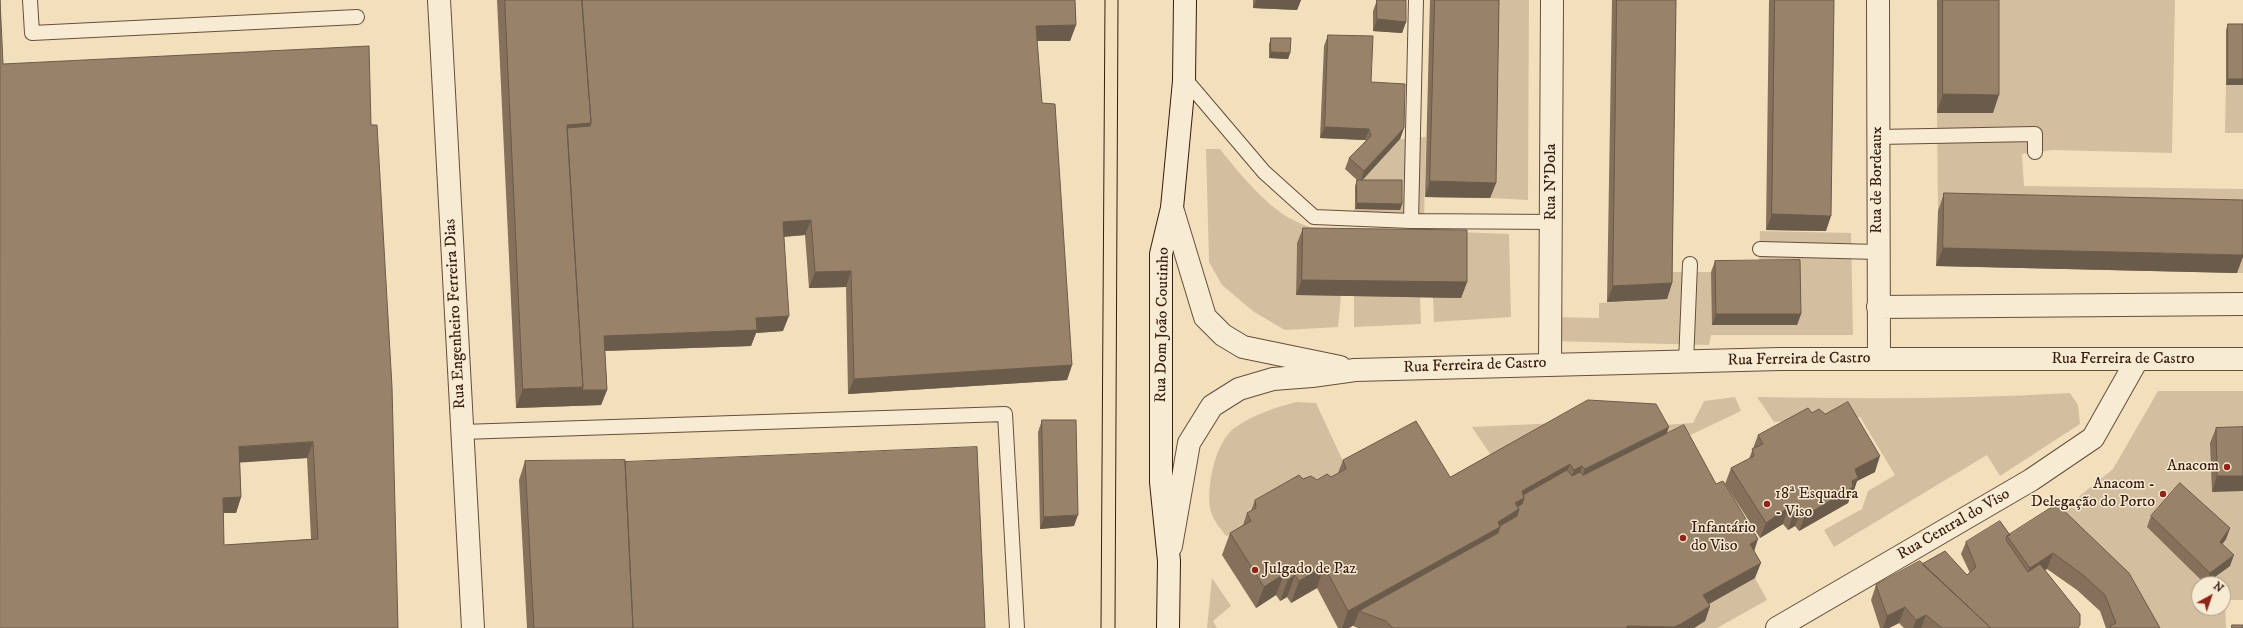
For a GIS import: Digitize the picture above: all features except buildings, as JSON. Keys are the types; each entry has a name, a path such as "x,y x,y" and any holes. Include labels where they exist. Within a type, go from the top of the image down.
{"street":[{"name":"Rua Engenheiro Ferreira Dias","path":"439,0 473,628"},
{"name":"Rua Dom João Coutinho","path":"1168,628 1169,561 1161,482 1161,254 1172,208 1185,79 1185,0"},
{"name":"Rua N'Dola","path":"1550,364 1553,222 1552,0"},
{"name":"Rua de Bordeaux","path":"1878,0 1879,359"},
{"name":"Rua Ferreira de Castro","path":"1172,208 1206,317 1223,335 1243,347 1355,370"},
{"path":"1878,307 2243,304"},
{"name":"Rua Ferreira de Castro","path":"1169,561 1189,443 1212,406 1239,389 1273,379 1312,376 1355,370 1550,364 1879,359 2243,359"},
{"name":"Rua Central do Viso","path":"1777,628 2031,480 2093,438 2137,360"}],"lane":[{"path":"30,0 32,33 357,17"},
{"path":"1411,221 1416,0"},
{"path":"1185,79 1264,172 1314,217 1411,221 1553,222"},
{"path":"1878,137 2035,134 2035,152"},
{"path":"1760,250 1878,252"},
{"path":"1686,363 1690,264"},
{"path":"462,432 1005,414 1017,628"}],"shaded area":[{"path":"1494,0 1529,0 1528,200 1490,198"},
{"path":"1993,0 2175,0 2172,153 2052,150 2022,154 2024,186 2243,189 2243,273 2237,273 2238,218 1938,211 1937,113 1993,113"},
{"path":"2226,85 2243,85 2243,133 2225,133"},
{"path":"1426,137 1424,221 1347,217 1355,209 1400,210 1360,183 1400,139"},
{"path":"1206,149 1220,149 1243,177 1270,204 1289,218 1312,228 1297,243 1296,295 1341,296 1338,327 1285,330 1254,312 1222,285 1209,262"},
{"path":"1431,231 1509,234 1511,317 1434,322 1433,297 1461,298"},
{"path":"1760,231 1851,233 1853,335 1711,335 1709,345 1549,341 1551,317 1599,318 1599,303 1667,299 1667,272 1711,272 1759,265"},
{"path":"1354,296 1420,297 1421,324 1354,327"},
{"name":"Anacom - Delegação do Porto","path":"2158,391 2243,391 2243,600 2231,600 2231,576 2198,576 2147,527 2197,576 2191,576 2191,616 2226,616 2226,628 2146,628 2051,519 2113,469"},
{"path":"2070,393 2078,405 2080,424 2000,476 1987,455 1834,547 1824,530 1862,509 1868,491 1895,475 1860,417 1774,422 1757,397 1914,398"},
{"path":"1735,397 1741,411 1661,449 1648,426 1693,423 1704,401"},
{"path":"1296,402 1316,403 1349,474 1240,534 1226,536 1213,518 1209,503 1209,491 1213,466 1222,443 1229,433 1250,418"},
{"path":"1580,422 1499,467 1472,427"},
{"path":"1212,578 1231,606 1213,621 1217,628 1207,628"},
{"path":"1755,578 1767,600 1717,628 1694,628 1704,621 1698,610"}],"tram line":[{"path":"1101,628 1105,0"},
{"path":"1115,628 1118,0"}],"place":[{"name":"Anacom","path":"2227,467"},
{"name":"Anacom - Delegação do Porto","path":"2163,494"},
{"name":"18ª Esquadra - Viso","path":"1767,504"},
{"name":"Infantário do Viso","path":"1683,538"},
{"name":"Julgado de Paz","path":"1255,570"}]}
